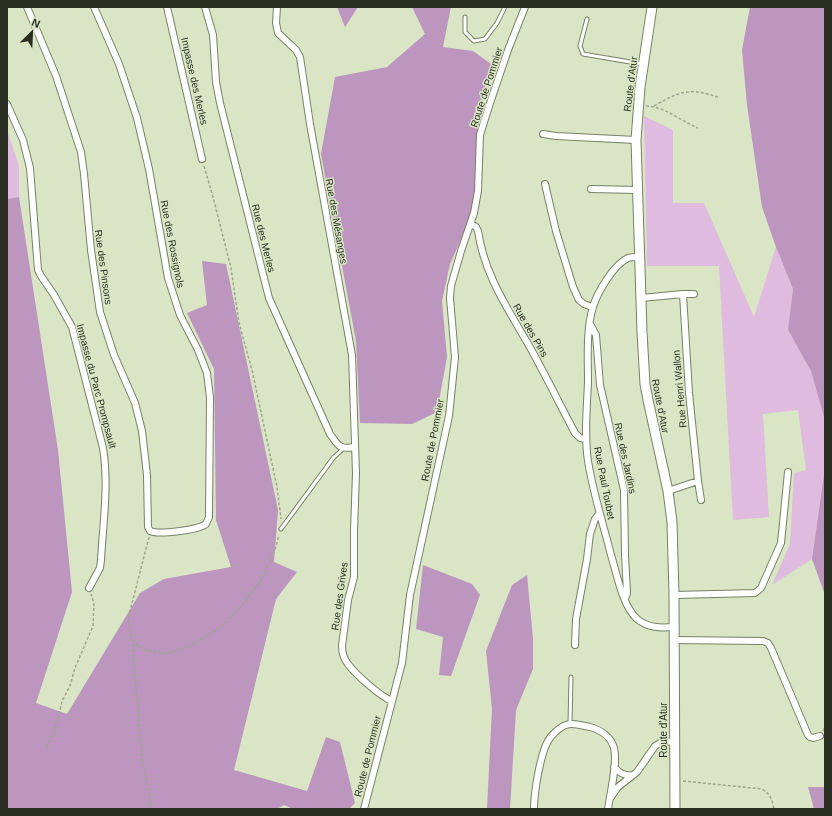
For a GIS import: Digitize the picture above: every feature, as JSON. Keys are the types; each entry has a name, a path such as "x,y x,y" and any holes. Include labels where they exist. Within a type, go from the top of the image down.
{"main road":[{"name":"Route d'Atur","path":"652,7 638,105 636,140 637,190 642,332 646,389 668,492 672,522 674,595 675,809"}],"street":[{"name":"Rue des Pinsons","path":"27,7 56,76 81,152 91,250 100,312 114,355 135,404 142,431 147,475 147,521 150,531"},
{"name":"Rue des Rossignols","path":"94,7 119,64 138,118 149,169 168,278 180,315 203,362 207,373 209,388 208,521 203,527 157,533 150,531"},
{"name":"Impasse des Merles","path":"167,7 202,159"},
{"name":"Rue des Merles","path":"206,7 213,35 216,82 220,103 269,298 330,434 343,449"},
{"name":"Rue des Mésanges","path":"277,7 276,29 278,33 296,50 300,57 310,124 352,356 354,448"},
{"name":"Route de Pommier","path":"364,809 402,663 410,594 449,416 455,357 450,298 452,284 461,251 471,224 478,192 479,143 482,128 508,50 525,7"},
{"name":"Impasse du Parc Prompsault","path":"7,104 23,140 30,168 38,270 72,327 105,459 102,560 100,568 89,588"},
{"path":"543,134 636,140"},
{"path":"545,184 556,231 574,287 579,300 592,308"},
{"path":"591,189 637,190"},
{"name":"Rue des Pins","path":"471,224 476,227 478,231 487,269 499,295 527,342 575,433 580,438 586,439"},
{"name":"Rue Paul Toubet","path":"640,257 629,258 617,267 603,287 592,308 588,339 586,439 588,460 599,514 619,584 625,599 633,614 643,624 654,627 674,627"},
{"name":"Rue Henri Wallon","path":"683,294 689,394 701,500"},
{"path":"641,298 694,294"},
{"name":"Rue des Jardins","path":"590,323 596,335 600,385 624,490 627,593 625,599"},
{"path":"343,449 354,448"},
{"name":"Rue des Grives","path":"354,448 356,473 354,577 347,607 342,653 348,665 384,698 392,701"},
{"path":"674,595 754,593 761,588 781,543 788,472"},
{"path":"668,492 698,481"},
{"path":"575,645 576,619 590,534 595,519 599,514"},
{"path":"674,640 763,641 768,643 808,734 813,738 820,736"},
{"path":"534,809 536,783 546,745 549,739 562,727 570,724 595,729 602,732 614,748 614,766 608,809"},
{"path":"609,800 618,787 637,772 655,746 664,742 674,742"},
{"path":"614,766 624,775 633,775"}],"lane":[{"path":"465,17 465,32 474,41 485,40 497,23 505,7"},
{"path":"587,19 580,46 583,54 643,64"},
{"path":"281,529 334,457 343,449"},
{"path":"570,724 571,677"}],"path":[{"path":"654,106 680,93 691,91 706,93 720,98"},
{"path":"638,105 654,106 670,113 686,124 698,128"},
{"path":"132,640 142,649 164,654 190,646 221,626 243,604 262,579 275,550 281,529 281,510 277,487 252,370 239,323 231,268 202,159"},
{"path":"150,531 128,619 132,640 142,758 152,809"},
{"path":"47,747 57,724 62,701 70,686 75,668 93,626 94,603 89,588"},
{"path":"674,781 762,789 767,792 771,798 774,809"}],"shaded area":[{"path":"337,7 358,7 345,27"},
{"path":"412,7 451,7 443,47 473,51 491,64 482,97 477,149 477,185 471,217 450,264 442,301 447,357 437,412 412,424 360,423 356,341 321,154 335,77 387,67 425,34"},
{"path":"750,7 825,7 825,421 811,371 788,330 793,289 762,207 747,105 742,50"},
{"path":"644,116 673,130 673,203 704,203 754,317 776,247 793,289 788,330 811,371 825,421 825,467 812,559 772,585 790,544 794,473 806,470 798,410 763,414 769,517 733,520 719,266 647,266"},
{"path":"7,130 19,166 19,197 7,199"},
{"path":"19,197 58,450 72,592 36,703 67,714 140,593 164,579 231,567 216,520 214,369 187,313 207,305 202,261 226,264 278,510 274,562 297,572 276,599 234,770 307,791 326,737 340,742 355,803 349,809 293,809 284,805 277,809 7,809 7,199"},
{"path":"825,467 825,595 812,559"},
{"path":"423,565 472,584 480,595 451,676 439,675 443,637 416,629"},
{"path":"527,575 533,638 533,669 516,710 510,809 487,809 492,709 486,651 512,585"},
{"path":"808,787 825,787 825,809 814,809"}]}
